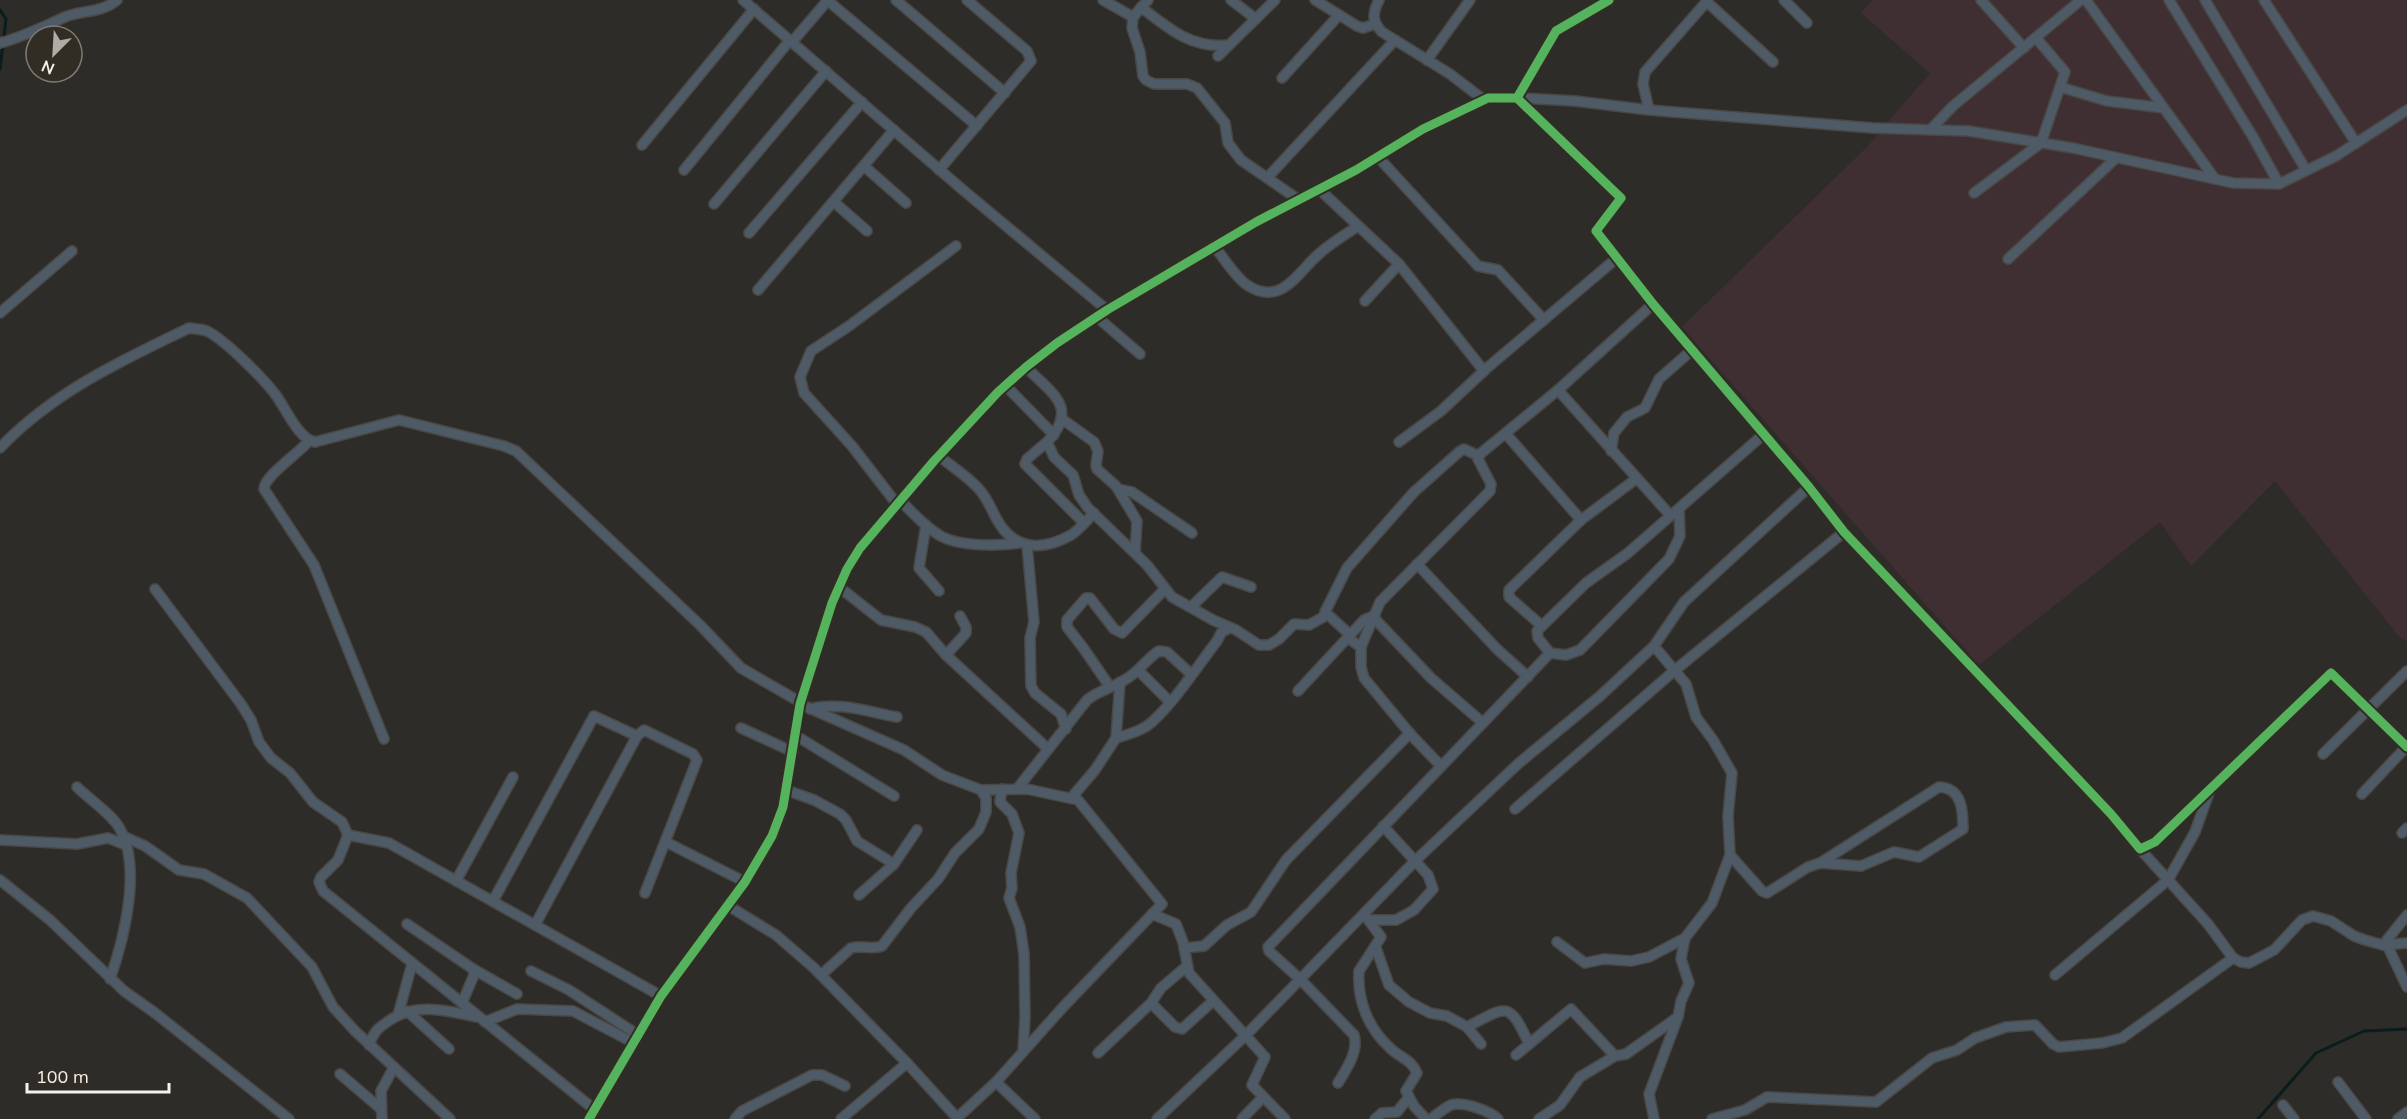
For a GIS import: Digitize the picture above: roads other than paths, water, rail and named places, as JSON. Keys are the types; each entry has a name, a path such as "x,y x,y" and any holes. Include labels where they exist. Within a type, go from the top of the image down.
{"street":[{"path":"0,43 24,37 65,17 105,8 117,0"},
{"path":"743,0 939,170 1107,310"},
{"path":"684,170 827,0 977,126"},
{"path":"896,0 1005,93"},
{"path":"939,170 1030,64 1030,56 967,0"},
{"path":"1231,0 1256,19"},
{"path":"1218,56 1275,0"},
{"path":"1315,0 1363,28 1375,24"},
{"path":"1427,60 1470,0"},
{"path":"1517,98 1556,32 1609,0"},
{"path":"1784,0 1807,23"},
{"path":"1981,0 2024,48"},
{"path":"2086,0 2215,179"},
{"path":"2169,0 2253,137 2279,184"},
{"path":"2205,0 2306,170"},
{"path":"2264,0 2356,143"},
{"path":"1107,1 1133,17"},
{"path":"1375,1 1373,13 1375,24 1382,32 1484,100"},
{"path":"1649,110 1643,84 1645,72 1707,1 1773,62"},
{"path":"1930,130 1953,106 2037,39 2076,1"},
{"path":"1229,45 1212,47 1194,42 1171,30 1145,4 1133,17 1132,28 1140,52 1143,76 1146,80 1154,84 1187,84 1197,88 1226,123 1228,143 1233,152 1299,200"},
{"path":"642,145 754,9"},
{"path":"1281,78 1339,15"},
{"path":"1974,193 2041,143 2065,72 2037,39"},
{"path":"1268,177 1395,40"},
{"path":"714,204 826,71"},
{"path":"2060,87 2103,100 2164,108"},
{"path":"1517,98 1620,198 1596,231 1653,304 1809,487 1844,532 2111,814 2208,924 2233,958 2249,963 2274,950 2302,920 2313,916 2331,921 2360,939 2385,945 2407,943"},
{"path":"589,1119 661,996 745,882 772,836 783,807 800,703 839,586 860,548 898,502 1005,385 1057,343 1214,246 1320,190 1423,129 1484,100 1517,98 1575,101 1649,110 1873,128 1969,131 2041,143 2233,183 2279,184 2336,156 2407,110"},
{"path":"748,233 862,102"},
{"path":"758,290 894,130"},
{"path":"1378,157 1479,266 1498,270 1544,320"},
{"path":"2008,259 2116,158"},
{"path":"864,166 906,202"},
{"path":"1320,190 1399,264 1484,371"},
{"path":"834,202 867,231"},
{"path":"1214,246 1246,285 1259,291 1270,292 1284,289 1319,253 1358,226"},
{"path":"956,246 812,351 800,377 804,393 898,502 939,535 951,541 1041,547 1072,534 1094,513"},
{"path":"0,313 72,251"},
{"path":"1400,442 1441,411 1484,371 1617,258"},
{"path":"1365,301 1399,264"},
{"path":"1479,456 1558,390 1653,304"},
{"path":"1097,317 1140,354"},
{"path":"0,448 22,425 63,396 124,359 189,328 209,332 241,358 274,392 290,413 302,436 309,441 315,442 399,420 504,446 516,451 700,625 741,668 810,709 904,750 942,775 981,790 1017,789 1072,797 1078,800 1162,904 996,1082 957,1119 907,1063 821,975 776,935 727,904"},
{"path":"1611,451 1614,433 1627,417 1645,408 1659,379 1692,350"},
{"path":"1026,367 1060,402 1063,412 1062,419 1051,438 1026,459 1026,466 1084,523"},
{"path":"1005,385 1051,438 1054,457 1073,476 1079,495 1156,575 1172,597 1236,630 1259,645 1269,645 1279,639 1294,624 1309,625 1327,615"},
{"path":"1558,390 1670,515"},
{"path":"1062,419 1094,442 1098,451 1097,469 1118,489 1137,521 1134,552"},
{"path":"1506,434 1581,520"},
{"path":"1679,510 1680,536 1667,562 1580,650 1566,655 1550,653 1537,636 1537,631 1586,583 1625,555 1670,515 1679,510 1764,434"},
{"path":"309,441 300,452 267,479 264,489 314,565 384,739"},
{"path":"1348,639 1347,632 1327,615 1326,610 1345,571 1414,492 1461,450 1464,449 1479,456 1491,484 1490,491 1380,602 1361,647 1361,667 1366,680 1441,766"},
{"path":"939,456 978,487 986,497 1000,525 1023,544 1034,622 1030,634 1031,686 1035,693 1060,714 1066,729"},
{"path":"1542,626 1509,597 1509,591 1581,520 1636,479"},
{"path":"1157,1119 1367,917 1416,860 1519,763 1599,697 1654,646 1684,602 1809,487"},
{"path":"1118,489 1132,492 1192,533"},
{"path":"926,525 919,568 939,591"},
{"path":"1515,809 1674,671 1844,532"},
{"path":"1417,564 1497,650 1528,677"},
{"path":"1191,607 1222,577 1251,587"},
{"path":"839,586 881,620 915,627 926,632 946,655 1047,748"},
{"path":"154,589 241,704 251,720 259,742 271,758 290,773 313,801 342,822 348,835 338,860 321,877 320,886 412,964 595,1110"},
{"path":"1110,687 1067,627 1067,620 1086,598 1090,598 1114,629 1122,633 1165,589"},
{"path":"946,655 966,633 966,627 960,616"},
{"path":"1298,691 1364,620 1375,616"},
{"path":"1375,616 1431,678 1483,723"},
{"path":"1116,738 1133,734 1148,726 1170,702 1221,633 1229,628"},
{"path":"1348,639 1361,647"},
{"path":"1557,942 1587,963 1604,959 1631,961 1649,957 1685,938 1712,903 1730,855 1728,816 1732,773 1713,740 1696,717 1686,684 1654,646"},
{"path":"1017,789 1087,700 1096,692 1120,682 1138,670 1153,654 1163,650 1191,674"},
{"path":"1338,1083 1350,1064 1355,1037 1301,980 1269,951 1268,947 1550,653"},
{"path":"1138,670 1170,702"},
{"path":"2323,754 2407,671"},
{"path":"2140,849 2155,842 2331,673 2407,747 2362,794"},
{"path":"1072,797 1095,770 1116,738 1120,682"},
{"path":"810,709 823,705 897,717"},
{"path":"493,901 594,716 637,736"},
{"path":"741,728 793,752"},
{"path":"535,925 637,736 644,730 696,758 645,893"},
{"path":"1184,948 1204,946 1227,925 1251,912 1286,860 1410,733"},
{"path":"795,735 894,796"},
{"path":"456,880 513,777"},
{"path":"77,787 118,826 131,864 123,940 110,979"},
{"path":"1730,855 1762,891 1767,893 1808,867 1820,863 1939,787 1955,793 1960,799 1963,829 1919,857 1894,852 1858,866 1820,863"},
{"path":"2055,975 2168,880 2194,832 2211,788"},
{"path":"986,812 1000,802 1002,789"},
{"path":"786,790 814,800 844,817 857,841 894,864"},
{"path":"821,975 851,948 882,946 911,908 938,879 954,854 979,830 986,812 986,798 981,790"},
{"path":"1000,802 1012,814 1019,833 1011,873 1012,888 1009,898 1020,927 1024,954 1023,1052"},
{"path":"1367,917 1396,920 1414,910 1433,886 1430,877 1416,860 1383,826"},
{"path":"860,895 894,864 917,830"},
{"path":"348,835 389,843 661,996"},
{"path":"0,840 77,844 108,838 124,841 145,846 175,868 184,872 204,874 247,898 312,967 333,1007 355,1031 450,1119"},
{"path":"666,842 745,882"},
{"path":"0,880 50,920 110,979 289,1119"},
{"path":"1152,914 1174,922 1184,948 1189,973 1265,1057 1252,1085 1285,1119"},
{"path":"2385,945 2407,915"},
{"path":"1367,917 1381,936 1376,948 1359,971 1363,1010 1390,1048 1413,1063 1417,1073 1406,1089 1413,1106 1428,1119 1456,1104 1488,1112 1498,1119"},
{"path":"407,924 473,969 517,994"},
{"path":"1654,1119 1649,1094 1689,983 1681,959 1685,938"},
{"path":"2385,945 2407,987"},
{"path":"1376,948 1386,982 1407,1001 1430,1013 1448,1016 1467,1027 1480,1044"},
{"path":"1712,1119 1745,1110 1767,1097 1876,1102 1930,1059 1957,1050 1975,1038 2008,1027 2035,1024 2053,1044 2059,1047 2102,1043 2122,1038 2233,958"},
{"path":"403,1013 412,964"},
{"path":"1098,1053 1151,1003 1161,988 1187,966"},
{"path":"462,1003 474,975 473,969"},
{"path":"531,971 569,990 636,1039"},
{"path":"1151,1003 1175,1027 1182,1029 1213,1001"},
{"path":"355,1031 375,1031 403,1013 440,1009 482,1019 517,1010 573,1011 636,1039"},
{"path":"1516,1055 1571,1009 1615,1056"},
{"path":"1467,1027 1499,1010 1506,1010 1517,1018 1529,1044"},
{"path":"403,1013 449,1048"},
{"path":"502,1036 504,1014"},
{"path":"1539,1119 1560,1105 1580,1077 1615,1056 1626,1054 1678,1017"},
{"path":"369,1045 375,1031"},
{"path":"841,1119 907,1063"},
{"path":"381,1114 381,1091 394,1067"},
{"path":"340,1074 381,1114"},
{"path":"735,1119 742,1111 812,1075 822,1075 845,1086"},
{"path":"996,1082 1035,1119"},
{"path":"2338,1082 2366,1119"},
{"path":"1375,1119 1382,1113 1397,1112 1408,1096"},
{"path":"1242,1119 1263,1097"},
{"path":"2283,1105 2294,1119"},
{"path":"2398,1119 2407,1112"}],"waterway":[{"path":"0,10 6,19 0,69"},
{"path":"2258,1119 2316,1053 2364,1031 2407,1029"}]}
